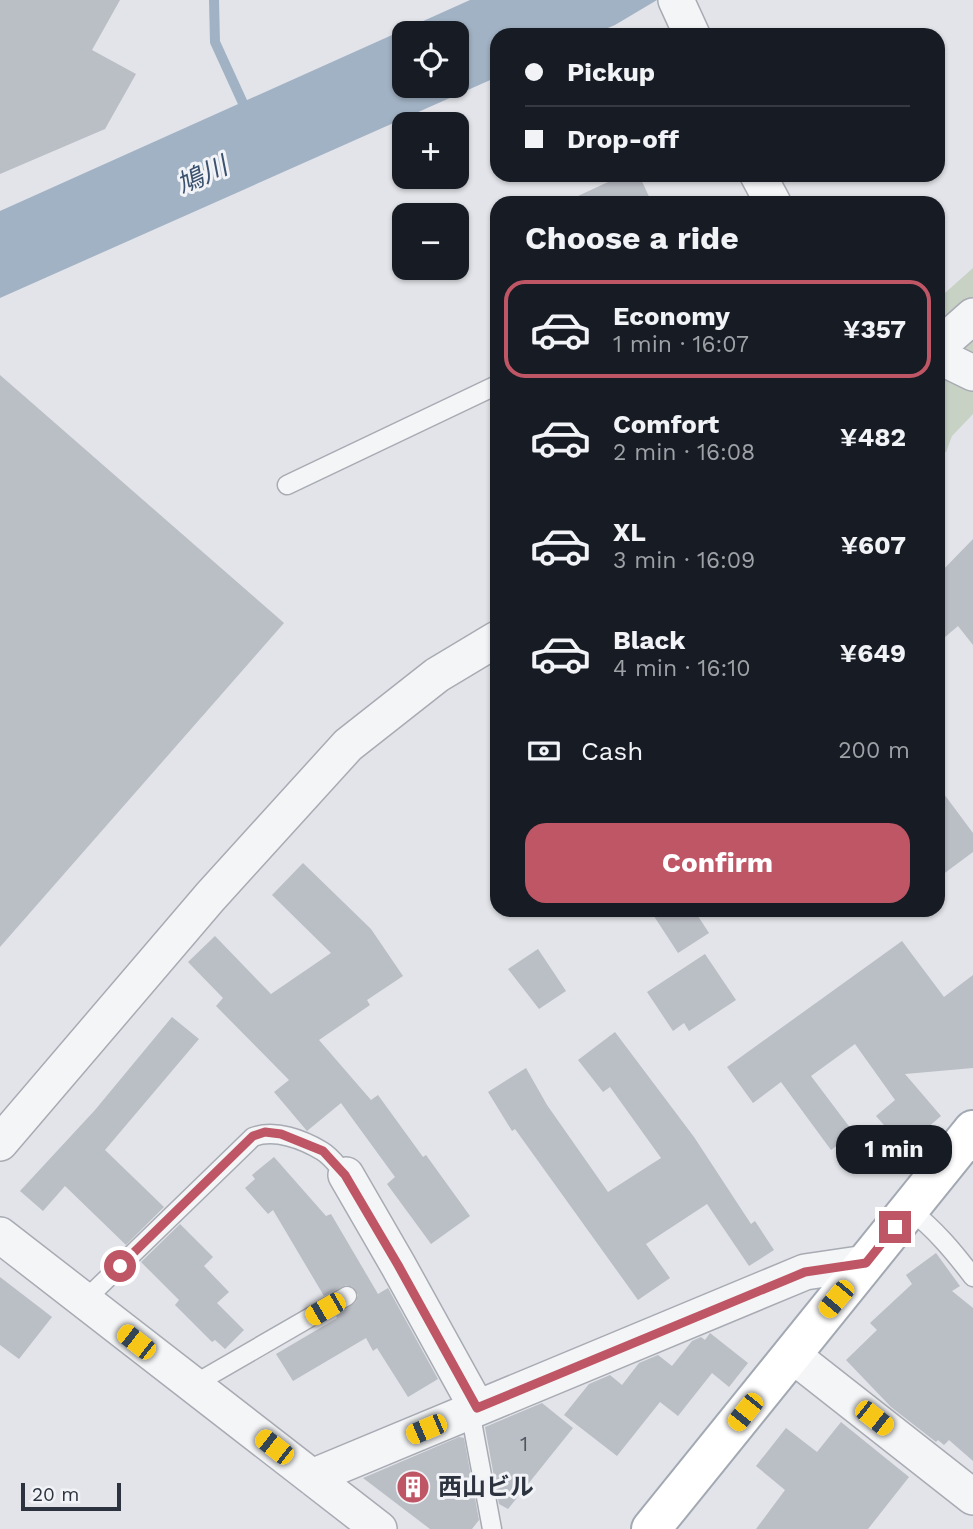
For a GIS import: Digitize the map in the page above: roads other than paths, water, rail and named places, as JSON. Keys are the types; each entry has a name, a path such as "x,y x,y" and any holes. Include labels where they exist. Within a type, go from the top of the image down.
{"main road":[{"path":"651,1529 973,1130"}],"street":[{"path":"676,0 689,28"},
{"path":"945,340 973,316"},
{"path":"945,359 973,373"},
{"path":"0,1143 210,897 348,745 437,675 490,643"},
{"path":"345,1175 398,1265 474,1409"},
{"path":"0,1235 379,1529"},
{"path":"312,1478 805,1272 866,1263"},
{"path":"791,1353 973,1497"}],"lane":[{"path":"287,485 490,388"},
{"path":"84,1301 253,1136 265,1132 281,1134 312,1147 331,1158 345,1175"},
{"path":"909,1209 928,1223 955,1252 973,1277"},
{"path":"193,1385 347,1296"},
{"path":"474,1409 492,1529"}],"water":[{"path":"470,0 657,0 608,28 490,28 490,80 469,89 469,21 423,21"},
{"name":"鳩川","path":"392,35 392,98 450,98 418,112 392,112 392,124 0,298 0,211"}],"waterway":[{"path":"214,0 215,42 247,112"}],"place":[{"name":"西山ビル","path":"413,1487"}]}
